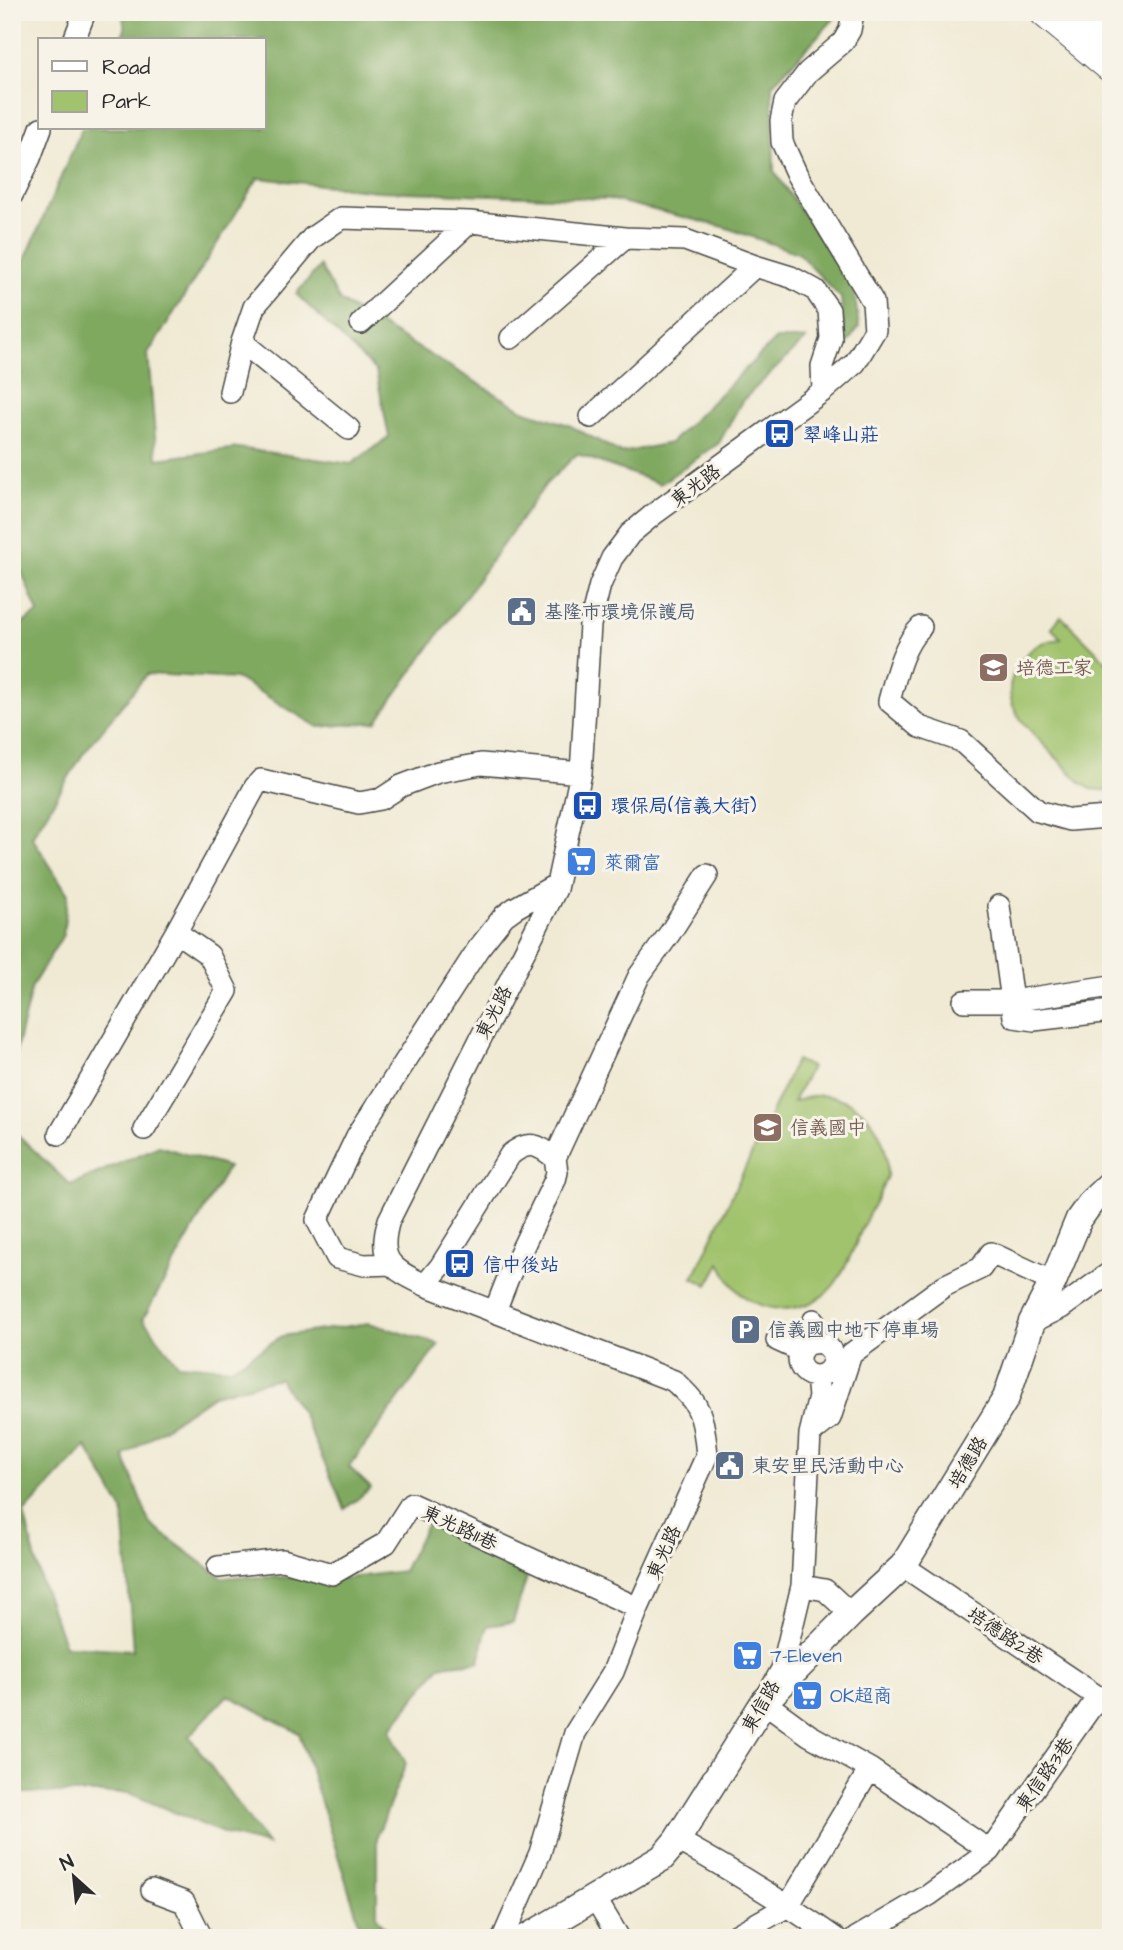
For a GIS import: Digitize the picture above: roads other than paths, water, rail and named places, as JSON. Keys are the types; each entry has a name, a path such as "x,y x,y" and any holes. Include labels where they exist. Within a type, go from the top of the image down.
{"highway":[{"path":"1046,12 1111,66"},
{"path":"1086,12 1111,34"}],"main road":[{"name":"培德路","path":"764,1702 903,1566 1006,1398 1032,1322 1053,1282 1079,1219 1091,1201 1111,1183"},
{"name":"東信路","path":"526,1938 662,1858 677,1840 764,1702"}],"street":[{"path":"75,38 85,12"},
{"name":"東光路","path":"503,1938 540,1853 575,1733 613,1672 638,1608 707,1455 701,1418 694,1402 674,1381 425,1285 400,1273 386,1255 383,1244 389,1220 557,884 581,773 590,625 600,585 611,558 630,534 654,514 822,391 855,363 876,330 873,302 788,159 782,142 781,121 785,102 808,72 843,42 850,30 853,12"},
{"path":"12,195 40,130"},
{"path":"230,392 254,307 312,238 341,218 470,222 685,240 791,277 815,290 829,310 831,339 822,366 822,391"},
{"path":"361,323 470,222"},
{"path":"511,338 625,237"},
{"path":"591,417 755,266"},
{"path":"242,342 349,429"},
{"path":"921,627 913,635 903,658 889,701 920,727 961,741 1038,811 1070,820 1111,815"},
{"path":"59,1134 261,780 359,803 381,799 401,786 438,772 481,764 581,773"},
{"path":"495,1311 555,1180 555,1158 639,976 707,875"},
{"path":"392,1264 364,1265 337,1258 317,1220 357,1136 478,949 504,916 557,884"},
{"path":"999,906 1014,1017 1034,1020 1111,1011"},
{"path":"145,1129 227,991 209,955 176,932"},
{"path":"964,1001 1012,1001 1111,986"},
{"path":"425,1285 440,1268 510,1154 526,1145 543,1148 555,1158"},
{"path":"810,1434 830,1418 851,1354 944,1286 981,1268 990,1253 1053,1282"},
{"path":"1032,1322 1061,1308 1111,1272"},
{"path":"776,1340 807,1347 814,1320"},
{"name":"東信路","path":"764,1702 782,1669 802,1586 810,1434 819,1397 817,1376 807,1374 799,1361 807,1347"},
{"name":"東光路11巷","path":"218,1567 283,1560 332,1574 386,1543 411,1504 638,1608"},
{"name":"培德路2巷","path":"903,1566 1104,1698"},
{"path":"802,1586 825,1590 851,1614"},
{"name":"東信路3巷","path":"856,1938 929,1895 990,1851 1104,1698"},
{"path":"764,1702 809,1735 870,1769 990,1851"},
{"path":"731,1938 788,1906 870,1769"},
{"path":"677,1840 727,1868 835,1938"},
{"path":"152,1890 184,1902 202,1938"},
{"path":"595,1898 619,1938"}],"place":[{"name":"翠峰山莊","path":"780,434"},
{"name":"基隆市環境保護局","path":"521,611"},
{"name":"培德工家","path":"993,667"},
{"name":"環保局(信義大街)","path":"588,805"},
{"name":"萊爾富","path":"581,862"},
{"name":"信義國中","path":"767,1127"},
{"name":"信中後站","path":"460,1264"},
{"name":"信義國中地下停車場","path":"745,1329"},
{"name":"東安里民活動中心","path":"729,1465"},
{"name":"7-Eleven","path":"747,1655"},
{"name":"OK超商","path":"807,1695"}]}
